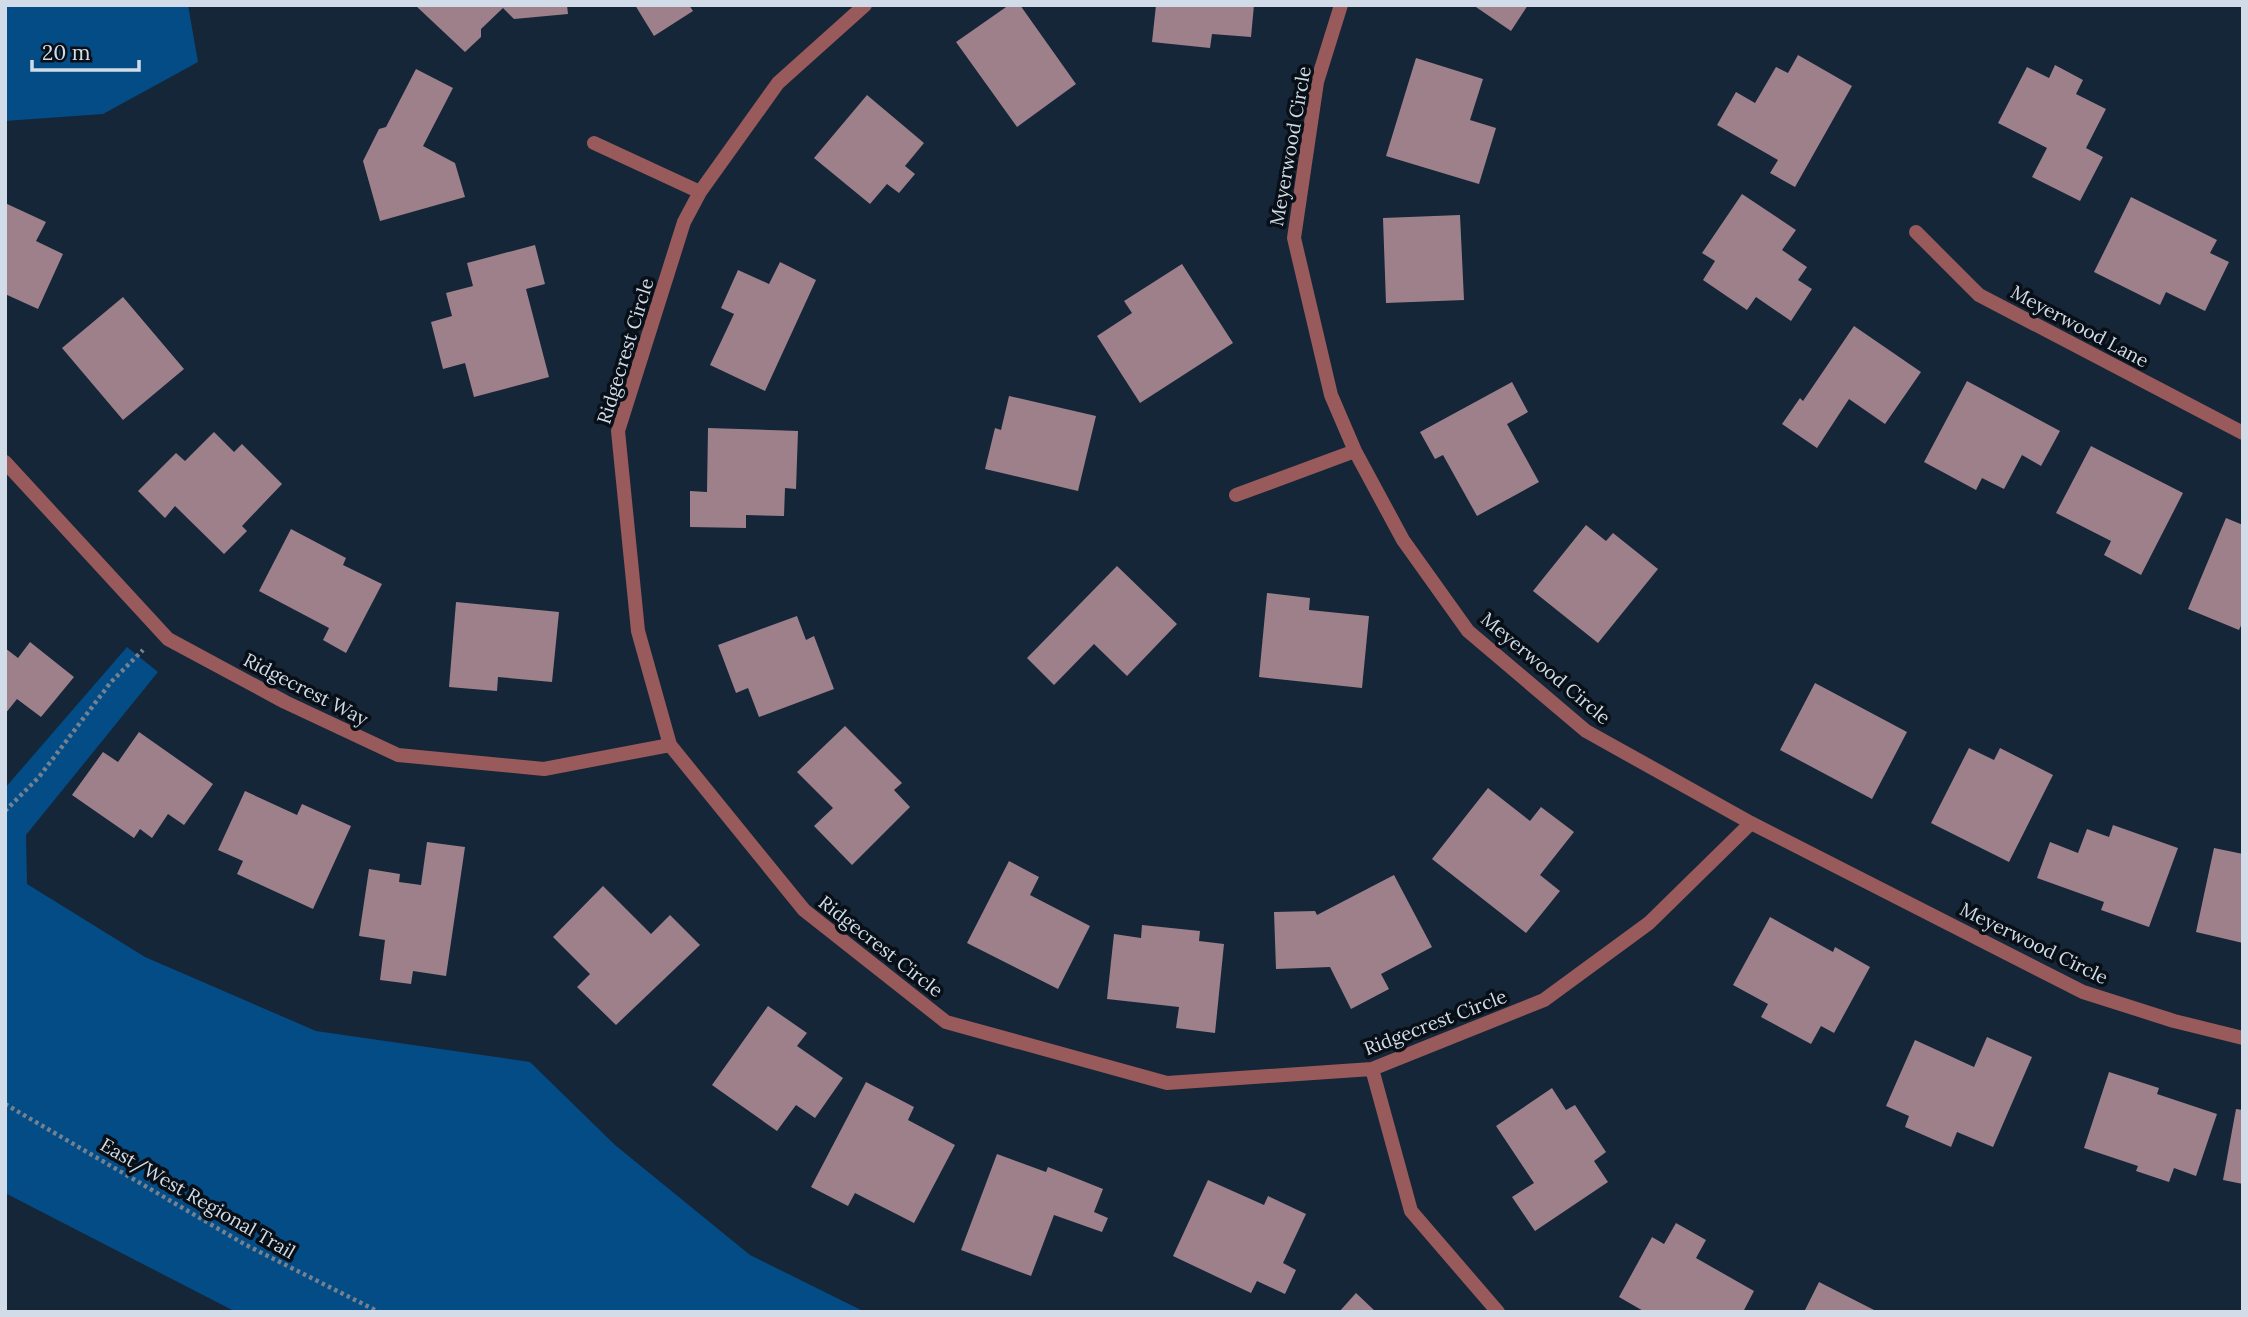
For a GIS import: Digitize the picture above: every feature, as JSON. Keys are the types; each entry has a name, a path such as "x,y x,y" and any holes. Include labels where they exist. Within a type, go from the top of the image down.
{"street":[{"name":"Ridgecrest Circle","path":"864,5 778,83 700,192 684,222 618,431 638,631 670,745 804,910 946,1022 1167,1083 1371,1069 1545,1000 1649,923 1751,823"},
{"name":"Meyerwood Circle","path":"1341,5 1317,82 1294,238 1331,395 1355,452 1403,540 1468,631 1587,731 1751,823 2083,992 2174,1021 2243,1038"},
{"path":"594,144 700,192"},
{"name":"Meyerwood Lane","path":"1916,232 1979,295 2243,433"},
{"path":"1236,495 1355,452"},
{"name":"Ridgecrest Way","path":"5,462 163,633 285,702 398,755 544,769 670,745"},
{"path":"1371,1069 1411,1211 1498,1312"}],"path":[{"path":"5,811 39,777 111,682 163,633"},
{"name":"East/West Regional Trail","path":"5,1104 246,1245 379,1312"}],"shaded area":[{"path":"5,5 188,5 198,62 103,114 5,121"},
{"path":"127,647 158,672 26,835 27,884 145,957 316,1031 530,1062 615,1145 750,1255 865,1312 236,1312 5,1193 5,788"}],"building":[{"path":"415,5 567,5 568,14 514,19 503,8 481,29 481,37 465,52"},
{"path":"635,5 689,5 693,11 654,36"},
{"path":"1009,5 1020,5 1076,84 1017,127 956,42"},
{"path":"1156,5 1254,5 1251,37 1212,34 1210,48 1152,42"},
{"path":"1473,5 1528,5 1511,31"},
{"path":"1798,55 1852,86 1795,187 1770,173 1778,160 1717,125 1736,92 1755,103 1776,67 1788,73"},
{"path":"1416,58 1483,79 1470,120 1496,128 1479,184 1386,156"},
{"path":"2055,65 2083,80 2076,94 2106,109 2086,148 2103,157 2080,201 2032,177 2047,148 1998,123 2027,67 2049,78"},
{"path":"416,69 453,88 423,146 455,163 465,197 380,221 363,161 379,129 386,127"},
{"path":"867,95 924,143 905,166 915,174 899,193 887,184 870,204 814,158"},
{"path":"1742,194 1796,230 1782,250 1807,267 1798,280 1812,289 1791,321 1756,297 1747,310 1703,280 1715,261 1702,253"},
{"path":"2131,197 2217,240 2210,253 2229,262 2205,311 2166,292 2160,305 2094,272"},
{"path":"5,203 46,222 36,241 63,254 38,309 5,294"},
{"path":"1460,215 1464,300 1386,303 1383,218"},
{"path":"535,245 545,284 526,289 549,377 474,397 465,363 443,369 431,322 452,316 446,293 473,286 467,263"},
{"path":"780,262 816,280 765,391 710,365 734,314 721,308 738,270 769,284"},
{"path":"1182,264 1233,343 1140,403 1097,336 1132,313 1124,301"},
{"path":"123,297 184,369 123,420 62,348"},
{"path":"1854,326 1921,372 1885,424 1849,399 1817,448 1782,424 1800,398 1803,401"},
{"path":"1967,381 2060,431 2041,466 2022,455 2004,489 1982,478 1976,490 1924,462"},
{"path":"1512,382 1528,412 1507,424 1539,482 1477,516 1443,455 1435,459 1420,432"},
{"path":"1009,396 1096,416 1078,491 985,469 995,428 1001,430"},
{"path":"708,428 798,431 796,489 785,488 784,516 746,515 746,528 690,527 690,491 707,492"},
{"path":"214,432 234,452 242,444 282,484 242,526 247,531 224,554 175,506 165,518 138,491 176,453 185,461"},
{"path":"2091,446 2183,493 2141,575 2104,555 2111,541 2056,513"},
{"path":"2226,518 2243,525 2243,621 2239,630 2188,609"},
{"path":"1586,525 1606,541 1613,533 1658,569 1598,643 1533,591"},
{"path":"291,529 346,558 343,565 382,584 346,653 323,640 329,628 259,591"},
{"path":"1117,566 1177,624 1127,676 1094,644 1054,685 1027,658"},
{"path":"1267,593 1310,598 1309,610 1369,616 1362,688 1259,677"},
{"path":"456,602 559,612 552,682 498,677 497,691 449,687"},
{"path":"797,616 806,640 814,636 834,689 759,717 748,688 736,693 718,645"},
{"path":"30,642 74,677 41,717 17,699 5,714 5,648 18,658"},
{"path":"1815,683 1907,732 1872,799 1780,750"},
{"path":"845,726 902,783 894,790 910,807 852,865 814,826 833,808 797,772"},
{"path":"139,732 213,784 184,825 168,814 152,838 140,829 134,838 72,795 103,752 118,762"},
{"path":"1969,748 1994,760 2000,748 2053,775 2009,862 1931,823"},
{"path":"1488,788 1530,821 1541,807 1574,832 1540,875 1560,891 1526,933 1432,859"},
{"path":"245,791 297,815 302,804 351,826 313,909 237,874 243,861 218,850"},
{"path":"2113,825 2178,848 2149,927 2101,910 2104,902 2037,878 2050,842 2078,853 2087,829 2109,837"},
{"path":"427,842 465,847 446,976 413,971 411,984 380,980 385,940 359,936 369,869 400,874 399,882 421,885"},
{"path":"2214,848 2243,854 2243,943 2196,932"},
{"path":"1009,861 1039,877 1030,895 1090,926 1058,989 967,943"},
{"path":"1394,875 1432,947 1381,974 1389,989 1351,1009 1330,967 1276,969 1274,912 1315,911 1317,915"},
{"path":"603,886 651,934 670,915 700,945 616,1025 577,987 590,974 553,937"},
{"path":"1770,917 1833,952 1835,947 1870,967 1834,1033 1821,1026 1811,1044 1761,1017 1768,1004 1733,985"},
{"path":"1142,925 1200,931 1199,941 1224,944 1215,1033 1176,1028 1179,1007 1107,999 1114,934 1141,938"},
{"path":"768,1006 807,1033 797,1046 843,1078 815,1118 796,1105 777,1131 712,1085"},
{"path":"1987,1037 2032,1057 1993,1147 1957,1132 1951,1147 1905,1127 1909,1116 1886,1106 1915,1040 1974,1067"},
{"path":"2109,1072 2159,1088 2157,1094 2217,1114 2196,1176 2174,1168 2169,1182 2136,1171 2138,1166 2084,1148"},
{"path":"866,1082 914,1107 908,1120 955,1145 914,1223 855,1193 848,1206 811,1187"},
{"path":"1552,1088 1566,1110 1575,1105 1606,1152 1594,1161 1608,1182 1535,1231 1512,1197 1534,1183 1496,1126"},
{"path":"2236,1109 2243,1110 2243,1184 2223,1180"},
{"path":"997,1154 1046,1172 1048,1167 1103,1189 1094,1212 1108,1218 1102,1232 1054,1215 1031,1276 961,1250"},
{"path":"1208,1180 1264,1205 1268,1196 1306,1214 1283,1263 1296,1270 1285,1294 1257,1281 1251,1293 1173,1256"},
{"path":"1676,1223 1706,1240 1696,1258 1754,1291 1743,1312 1645,1312 1619,1297 1652,1237 1664,1244"},
{"path":"1819,1282 1878,1312 1804,1312"},
{"path":"1356,1293 1376,1312 1339,1312"}]}
